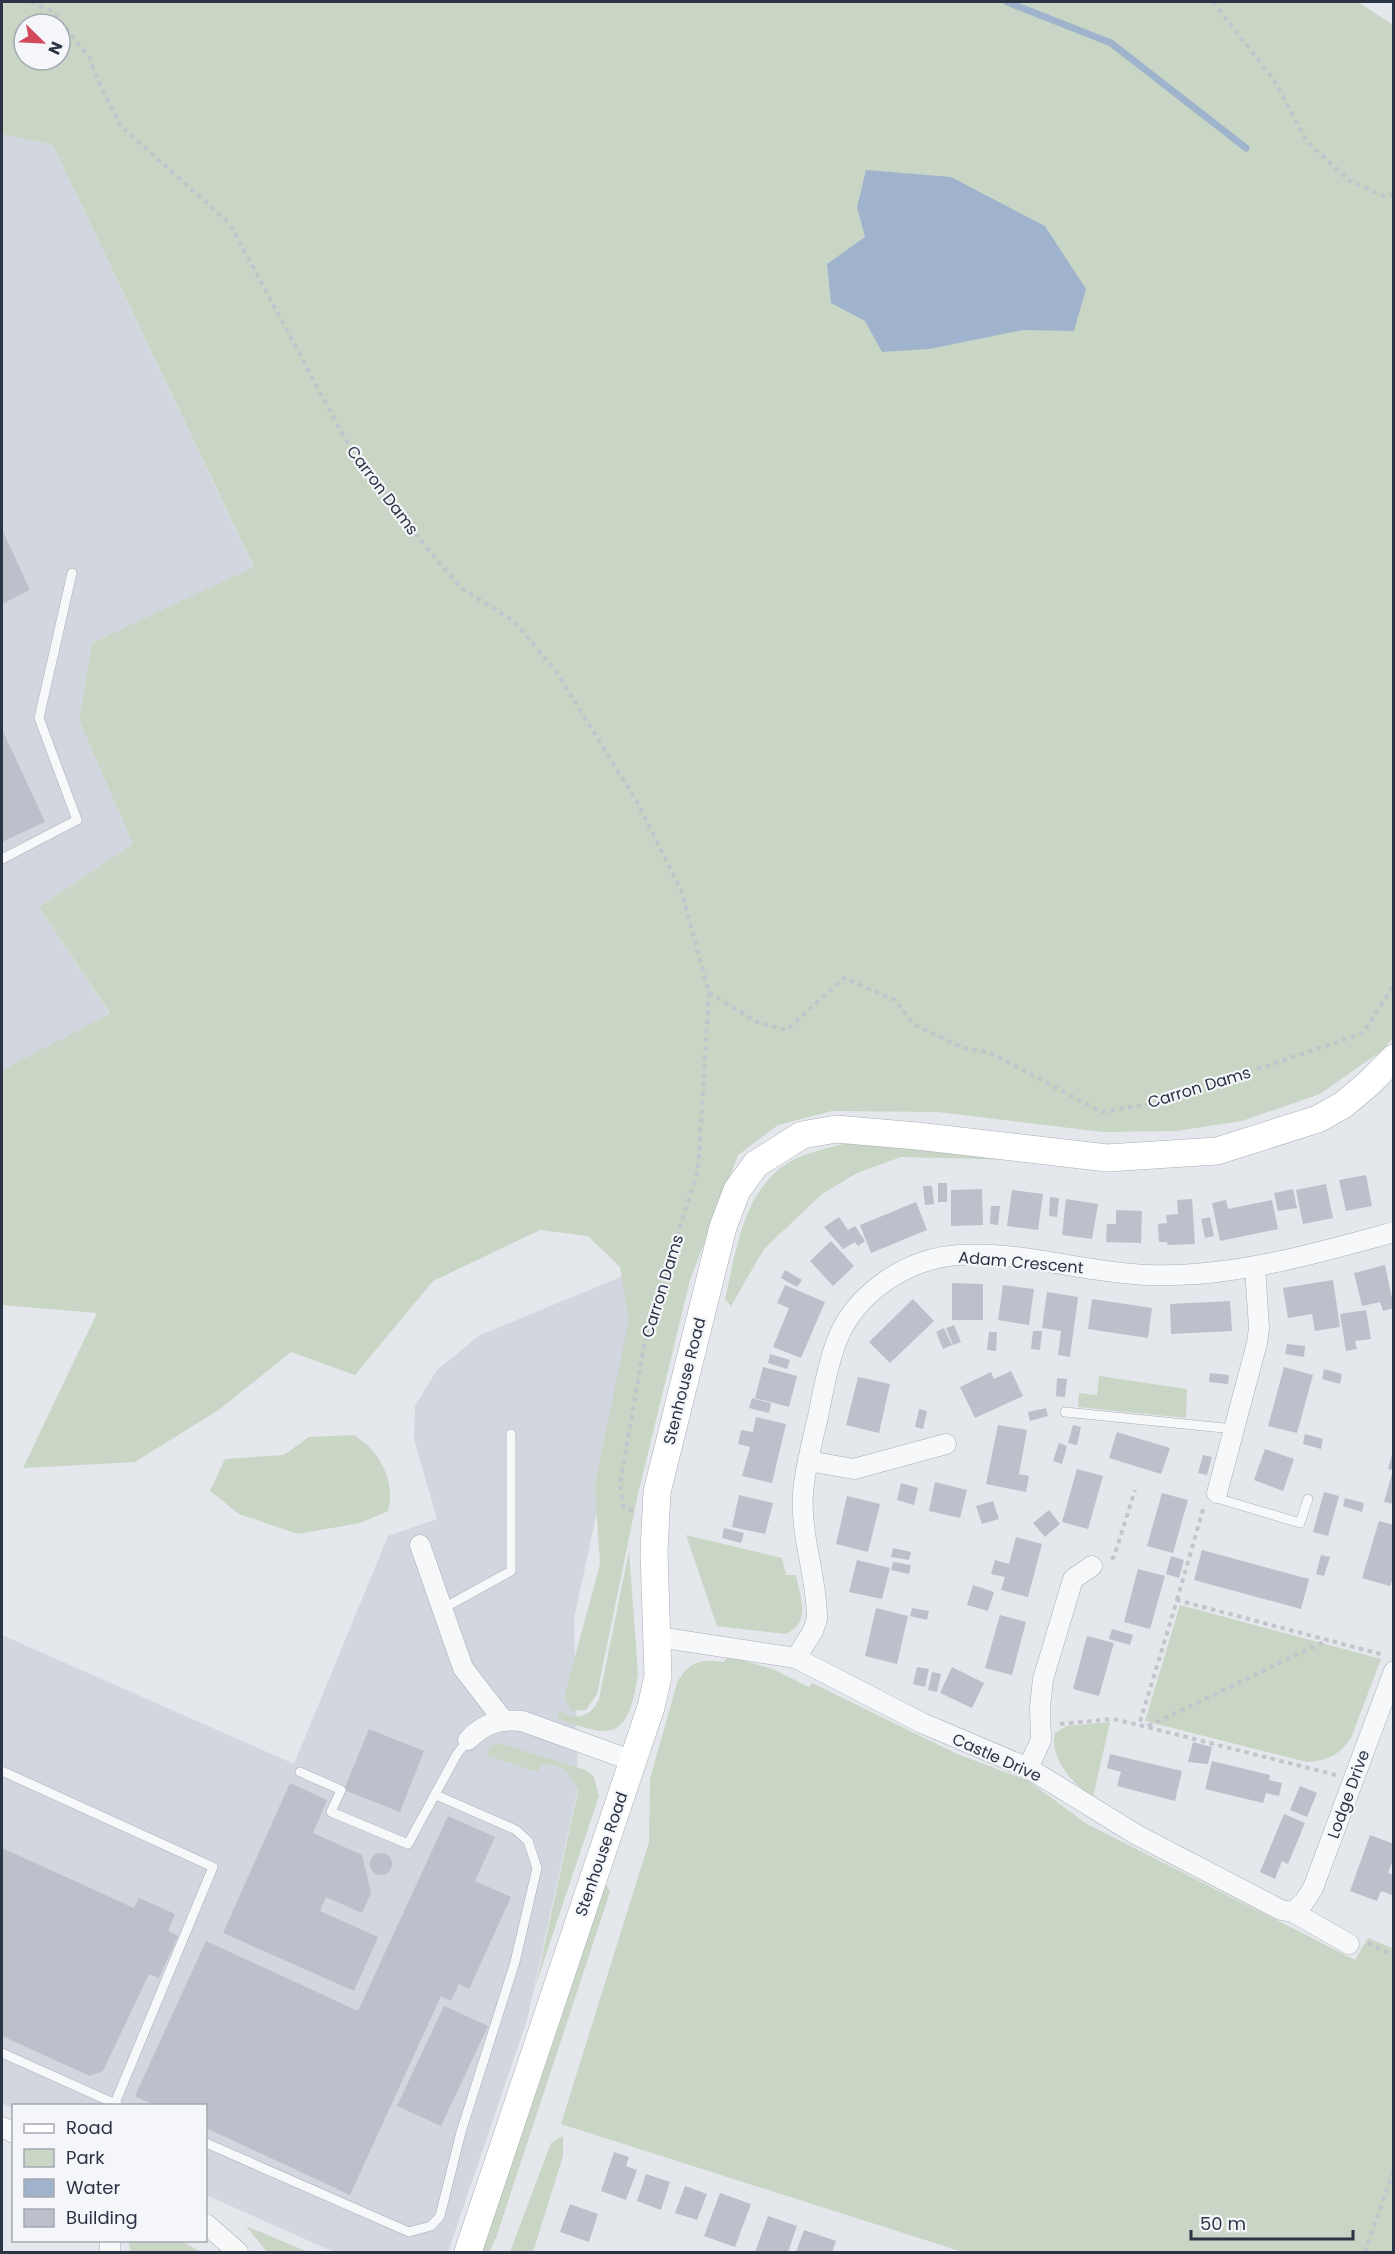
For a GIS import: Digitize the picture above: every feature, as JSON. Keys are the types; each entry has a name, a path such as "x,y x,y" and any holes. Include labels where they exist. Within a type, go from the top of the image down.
{"street":[{"name":"Stenhouse Road","path":"468,2253 633,1761 658,1676 654,1552 657,1492 723,1227 737,1190 756,1164 802,1135 836,1130 917,1136 1107,1158 1217,1151 1318,1119 1343,1105 1394,1058"},
{"name":"Adam Crescent","path":"796,1658 813,1631 817,1619 802,1514 808,1461 837,1341 848,1320 867,1297 884,1282 908,1267 960,1255 1148,1275 1201,1274 1255,1266 1394,1232"},
{"path":"1217,1493 1258,1336 1255,1266"},
{"path":"808,1461 854,1469 946,1444"},
{"path":"420,1545 464,1668 503,1720"},
{"path":"1028,1768 1037,1753 1041,1726 1043,1679 1073,1580 1092,1566"},
{"name":"Castle Drive","path":"658,1637 796,1658 922,1723 1028,1768 1137,1835 1281,1910 1293,1912 1349,1944"},
{"name":"Lodge Drive","path":"1293,1912 1304,1902 1313,1888 1394,1671"},
{"path":"468,1740 487,1725 503,1720 522,1722 633,1761"},
{"path":"207,2225 235,2251"}],"lane":[{"path":"2,859 76,820 39,718 72,573"},
{"path":"1065,1412 1234,1430"},
{"path":"442,1609 511,1571 511,1434"},
{"path":"1217,1493 1222,1500 1300,1523 1308,1499"},
{"path":"300,1772 341,1790 332,1812 408,1844 457,1754 468,1740"},
{"path":"2,1771 213,1867 118,2104 2,2055"},
{"path":"207,2143 409,2232 431,2226 440,2216 461,2132 515,1962 537,1868 528,1841 516,1830 436,1795"}],"path":[{"name":"Carron Dams","path":"31,2 52,11 89,57 100,85 122,126 230,224 344,437 426,547 460,587 515,622 557,673 637,802 681,890 709,993 698,1172 647,1329 620,1484 622,1506 641,1514"},
{"path":"1213,2 1274,80 1308,143 1350,181 1384,196 1394,194"},
{"name":"Carron Dams","path":"709,993 759,1023 787,1030 844,978 895,1000 913,1024 966,1049 988,1052 1102,1112 1161,1102 1221,1079 1275,1064 1362,1033 1394,985"},
{"path":"1092,1566 1114,1557 1134,1490"},
{"path":"1139,1725 1205,1502 1217,1493"},
{"path":"1177,1600 1394,1657"},
{"path":"1146,1727 1329,1640"},
{"path":"1041,1726 1113,1719 1318,1769 1353,1780"},
{"path":"1349,1944 1367,1943 1394,1956"},
{"path":"1365,2253 1394,2169"}],"shaded area":[{"path":"2,134 53,145 254,568 92,643 79,720 133,844 39,907 110,1015 2,1070"},
{"path":"650,1265 574,1619 578,1788 527,2020 448,2252 334,2252 207,2195 207,2104 12,2104 12,2108 2,2103 2,1635 294,1764 388,1536 437,1519 414,1439 415,1406 437,1370 480,1335"}],"green space":[{"path":"2,2 1358,2 1393,25 1393,1037 1384,1049 1320,1094 1242,1121 1176,1131 1103,1132 938,1112 832,1111 778,1125 738,1155 690,1280 638,1494 597,1694 586,1710 571,1711 564,1697 600,1564 595,1485 629,1319 620,1267 588,1236 540,1230 433,1281 355,1375 291,1352 220,1409 135,1462 23,1468 97,1313 2,1305 2,1070 110,1014 39,907 133,844 79,720 92,643 254,567 53,145 2,134"},
{"path":"851,1142 1053,1161 901,1157 857,1173 822,1194 764,1249 731,1306 725,1299 737,1245 749,1210 758,1194 769,1179 789,1162"},
{"path":"1099,1376 1187,1389 1186,1418 1078,1407 1079,1393 1097,1395"},
{"path":"354,1435 378,1458 388,1478 390,1489 388,1511 360,1523 298,1534 239,1514 210,1491 225,1459 284,1455 309,1437"},
{"path":"686,1535 782,1558 786,1575 796,1575 802,1609 799,1623 785,1634 717,1626"},
{"path":"629,1551 638,1674 634,1695 623,1722 615,1729 592,1730 557,1718 560,1710 577,1717 587,1714 599,1699"},
{"path":"1180,1605 1381,1659 1347,1744 1332,1756 1307,1762 1145,1721"},
{"path":"729,1656 775,1670 809,1687 812,1683 957,1754 1027,1780 1087,1824 1355,1960 1368,1938 1392,1948 1393,1946 1393,2252 963,2252 561,2124 649,1842 650,1779 677,1683 690,1666 708,1661 723,1662"},
{"path":"1110,1722 1093,1797 1064,1770 1056,1752 1055,1733 1067,1726"},
{"path":"498,1743 586,1770 594,1777 599,1796 536,1984 578,1791 569,1774 559,1767 540,1766 537,1772 486,1755 490,1747"},
{"path":"606,1884 610,1892 496,2238 489,2252 482,2252"},
{"path":"563,2136 563,2156 533,2252 510,2252 551,2143"},
{"path":"246,2226 308,2252 267,2252"},
{"path":"129,2242 183,2242 201,2252 130,2252"}],"water":[{"path":"866,170 951,177 1045,226 1086,289 1074,331 1023,330 929,349 882,352 865,321 831,303 827,264 865,237 857,207"}],"building":[{"path":"2,529 30,590 2,604"},
{"path":"2,729 45,822 2,842"},
{"path":"1366,1175 1372,1206 1346,1211 1339,1180"},
{"path":"938,1183 947,1183 947,1202 938,1202"},
{"path":"1326,1184 1333,1218 1303,1224 1296,1190"},
{"path":"923,1186 932,1186 934,1204 925,1205"},
{"path":"982,1189 983,1225 951,1226 951,1190"},
{"path":"1293,1189 1297,1208 1278,1211 1274,1193"},
{"path":"1012,1190 1043,1194 1038,1230 1007,1226"},
{"path":"1050,1197 1059,1198 1057,1217 1049,1216"},
{"path":"1066,1199 1098,1204 1092,1239 1062,1235"},
{"path":"1192,1199 1195,1244 1168,1245 1167,1242 1159,1242 1158,1224 1167,1223 1166,1215 1178,1214 1177,1200"},
{"path":"1226,1200 1228,1209 1272,1200 1278,1229 1220,1241 1212,1203"},
{"path":"916,1202 927,1230 871,1253 860,1225"},
{"path":"991,1206 1000,1206 998,1225 990,1224"},
{"path":"1116,1210 1142,1211 1141,1243 1106,1242 1107,1224 1116,1224"},
{"path":"839,1217 848,1230 855,1226 865,1241 858,1246 855,1242 843,1249 824,1227"},
{"path":"1210,1217 1214,1236 1205,1238 1201,1219"},
{"path":"831,1241 854,1266 833,1286 810,1261"},
{"path":"1385,1265 1394,1308 1383,1311 1380,1302 1362,1306 1354,1273"},
{"path":"785,1270 802,1280 797,1287 781,1278"},
{"path":"1333,1280 1340,1327 1315,1331 1312,1314 1288,1318 1283,1288"},
{"path":"952,1283 983,1284 983,1320 952,1320"},
{"path":"785,1285 825,1302 801,1358 773,1347 789,1308 777,1303"},
{"path":"1003,1285 1034,1289 1029,1325 998,1320"},
{"path":"1047,1292 1078,1297 1070,1357 1058,1355 1061,1331 1042,1328"},
{"path":"913,1299 934,1321 890,1363 869,1342"},
{"path":"1092,1299 1152,1308 1148,1338 1088,1329"},
{"path":"1230,1301 1232,1331 1171,1334 1170,1304"},
{"path":"1366,1310 1371,1339 1355,1341 1357,1349 1346,1351 1340,1314"},
{"path":"954,1325 961,1342 953,1345 946,1328"},
{"path":"944,1328 952,1345 943,1349 936,1332"},
{"path":"1033,1331 1042,1331 1040,1350 1031,1349"},
{"path":"989,1332 997,1332 996,1351 987,1350"},
{"path":"1287,1344 1305,1346 1304,1357 1285,1354"},
{"path":"770,1354 790,1360 787,1369 768,1363"},
{"path":"763,1367 797,1376 789,1407 755,1398"},
{"path":"1284,1367 1313,1375 1297,1433 1268,1426"},
{"path":"1324,1369 1342,1374 1340,1384 1322,1379"},
{"path":"1011,1371 1023,1396 975,1418 960,1387 991,1372 994,1379"},
{"path":"1210,1373 1229,1375 1228,1384 1209,1382"},
{"path":"858,1377 890,1384 879,1433 846,1425"},
{"path":"1057,1378 1067,1379 1065,1397 1056,1396"},
{"path":"752,1398 771,1403 769,1413 749,1408"},
{"path":"1046,1408 1048,1416 1030,1421 1028,1412"},
{"path":"919,1409 927,1411 923,1429 915,1427"},
{"path":"756,1417 786,1424 772,1483 742,1476 750,1447 738,1444 741,1430 753,1432"},
{"path":"998,1425 1027,1430 1019,1474 1029,1476 1026,1492 986,1484"},
{"path":"1073,1425 1081,1427 1077,1445 1068,1443"},
{"path":"1117,1432 1170,1448 1161,1474 1109,1458"},
{"path":"1305,1434 1323,1439 1321,1449 1303,1444"},
{"path":"1059,1443 1067,1446 1062,1464 1053,1461"},
{"path":"1265,1449 1294,1459 1283,1491 1254,1480"},
{"path":"1393,1451 1394,1504 1384,1502 1393,1470 1388,1469"},
{"path":"1203,1455 1212,1457 1207,1475 1198,1473"},
{"path":"1077,1469 1103,1476 1088,1529 1062,1522"},
{"path":"935,1482 967,1490 960,1518 929,1511"},
{"path":"901,1483 918,1488 914,1505 897,1500"},
{"path":"1324,1492 1339,1496 1328,1536 1313,1532"},
{"path":"1162,1493 1188,1500 1173,1553 1147,1546"},
{"path":"739,1495 773,1503 765,1534 732,1527"},
{"path":"847,1496 880,1504 868,1552 836,1544"},
{"path":"1345,1498 1364,1503 1362,1512 1343,1506"},
{"path":"993,1501 999,1519 982,1524 976,1506"},
{"path":"1049,1510 1060,1524 1045,1537 1033,1523"},
{"path":"1379,1521 1394,1525 1394,1575 1390,1586 1362,1578"},
{"path":"724,1528 744,1533 741,1543 722,1538"},
{"path":"1016,1537 1042,1544 1028,1597 1001,1590 1005,1577 991,1574 995,1560 1009,1564"},
{"path":"893,1548 911,1552 909,1560 891,1557"},
{"path":"1202,1550 1309,1579 1301,1609 1194,1580"},
{"path":"1321,1555 1330,1557 1324,1576 1316,1574"},
{"path":"1171,1556 1184,1560 1179,1578 1166,1574"},
{"path":"857,1560 890,1568 882,1599 849,1592"},
{"path":"893,1562 911,1565 909,1574 891,1570"},
{"path":"1138,1569 1165,1576 1150,1629 1124,1622"},
{"path":"973,1585 994,1592 988,1611 967,1605"},
{"path":"876,1608 908,1616 897,1664 865,1656"},
{"path":"912,1608 929,1611 927,1620 910,1616"},
{"path":"1000,1615 1026,1622 1012,1675 985,1668"},
{"path":"1112,1629 1133,1635 1130,1645 1109,1639"},
{"path":"1087,1636 1114,1643 1099,1696 1073,1689"},
{"path":"917,1667 929,1669 925,1687 913,1684"},
{"path":"952,1667 984,1683 972,1708 940,1693"},
{"path":"932,1672 941,1674 937,1692 928,1690"},
{"path":"369,1729 424,1751 400,1812 344,1790"},
{"path":"1193,1742 1212,1747 1208,1764 1188,1762"},
{"path":"1110,1754 1182,1771 1175,1801 1117,1786 1121,1772 1107,1768"},
{"path":"1212,1761 1270,1775 1269,1780 1282,1783 1279,1796 1266,1793 1263,1803 1205,1789"},
{"path":"290,1783 327,1800 313,1833 362,1855 371,1893 362,1913 326,1897 320,1911 378,1937 354,1991 223,1933"},
{"path":"1300,1786 1317,1793 1307,1817 1290,1810"},
{"path":"1284,1814 1305,1823 1288,1864 1282,1861 1275,1879 1260,1872"},
{"path":"448,1816 495,1837 475,1881 511,1897 469,1989 459,1984 451,2001 441,1996 350,2195 207,2128 207,2104 152,2104 135,2096 206,1941 358,2011"},
{"path":"1370,1835 1394,1844 1394,1857 1388,1873 1394,1875 1394,1892 1392,1895 1381,1891 1377,1901 1350,1891"},
{"path":"2,1848 134,1908 139,1898 175,1914 168,1931 178,1936 159,1978 149,1974 103,2071 90,2076 2,2036"},
{"path":"377,1853 385,1853 392,1860 392,1868 385,1875 377,1875 370,1868 370,1860"},
{"path":"444,2006 488,2026 441,2126 397,2106"},
{"path":"614,2152 629,2157 626,2166 637,2170 626,2200 601,2191"},
{"path":"646,2174 670,2182 661,2210 637,2201"},
{"path":"685,2186 707,2194 697,2220 675,2213"},
{"path":"720,2193 751,2204 735,2247 704,2236"},
{"path":"570,2204 598,2214 589,2242 560,2232"},
{"path":"768,2216 797,2226 788,2252 755,2252"},
{"path":"804,2230 836,2241 832,2252 796,2252"}],"waterway":[{"path":"1007,2 1111,43 1246,148"}]}
